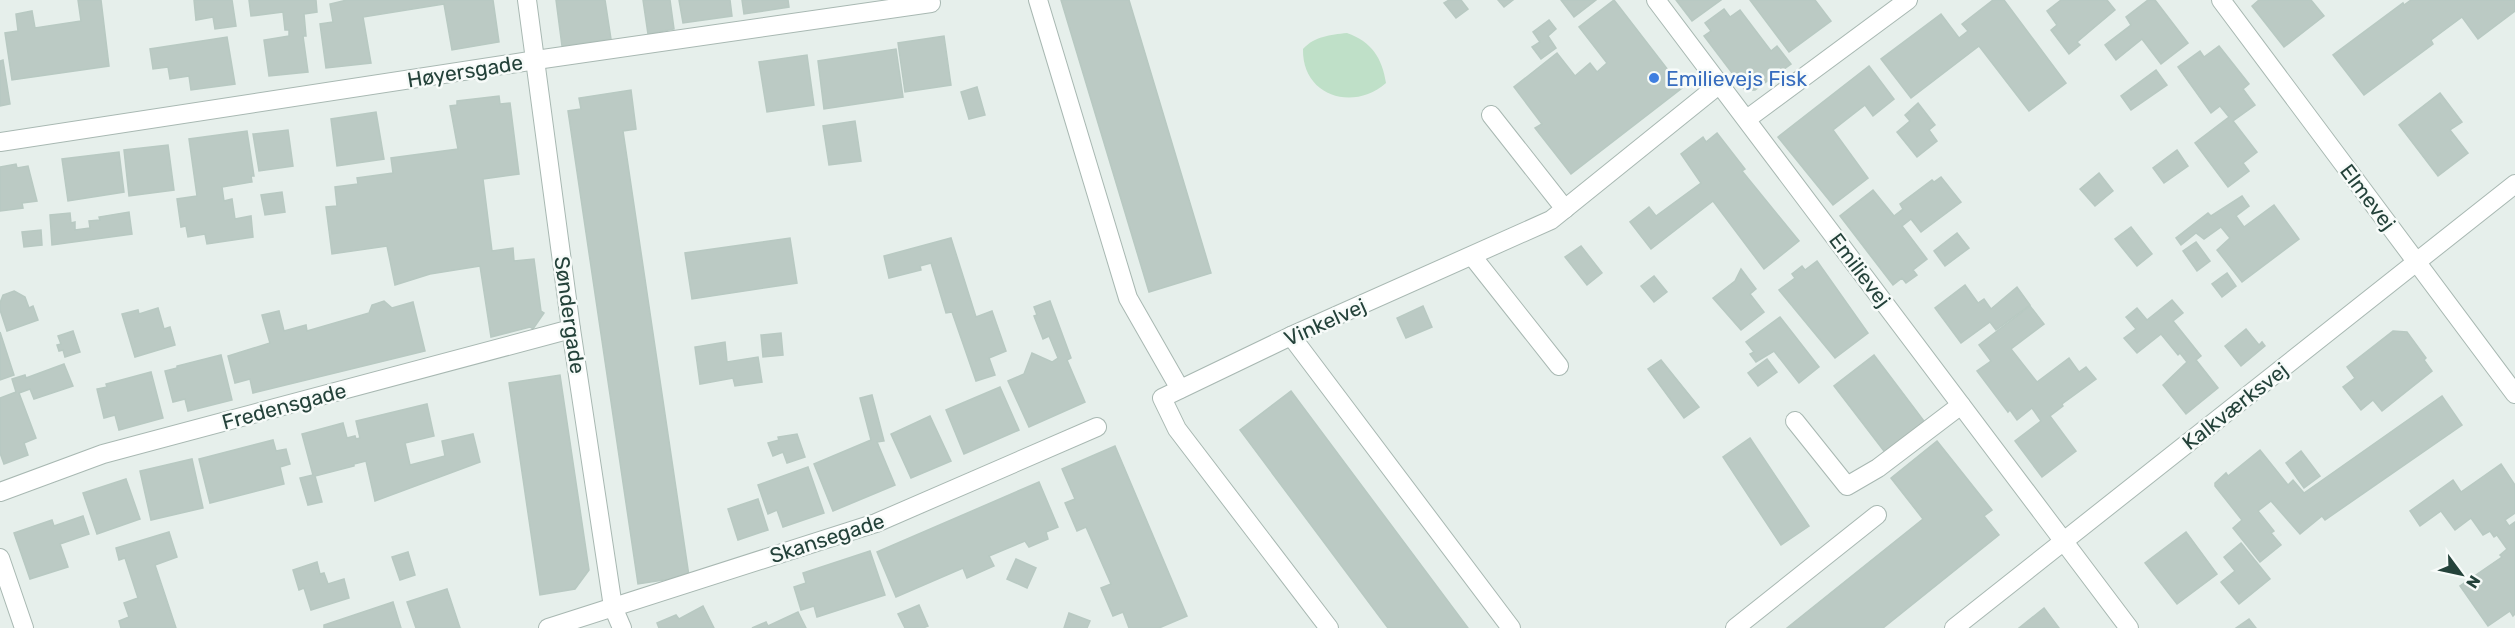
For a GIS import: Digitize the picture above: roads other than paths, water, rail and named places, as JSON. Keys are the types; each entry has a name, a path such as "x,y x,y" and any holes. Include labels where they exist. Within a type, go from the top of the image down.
{"street":[{"name":"Søndergade","path":"527,0 571,329 613,608 622,628"},
{"path":"1038,0 1128,298 1180,389"},
{"name":"Emilievej","path":"1656,0 1721,83 2128,628"},
{"path":"1747,119 1908,0"},
{"name":"Elmevej","path":"2221,0 2515,394"},
{"name":"Høyersgade","path":"0,142 536,60 931,3"},
{"name":"Vinkelvej","path":"1329,628 1177,429 1162,398 1291,336 1551,220 1721,83"},
{"path":"1491,115 1565,209"},
{"name":"Kalkværksvej","path":"1954,628 2515,184"},
{"path":"1472,256 1559,366"},
{"name":"Fredensgade","path":"0,492 103,454 571,329"},
{"path":"1291,336 1511,628"},
{"path":"1795,421 1847,486 1878,468 1961,405"},
{"name":"Skansegade","path":"548,628 876,524 1097,427"},
{"path":"1735,628 1877,515"},
{"path":"0,558 24,628"}],"place":[{"name":"Emilievejs Fisk","path":"1654,78"}]}
